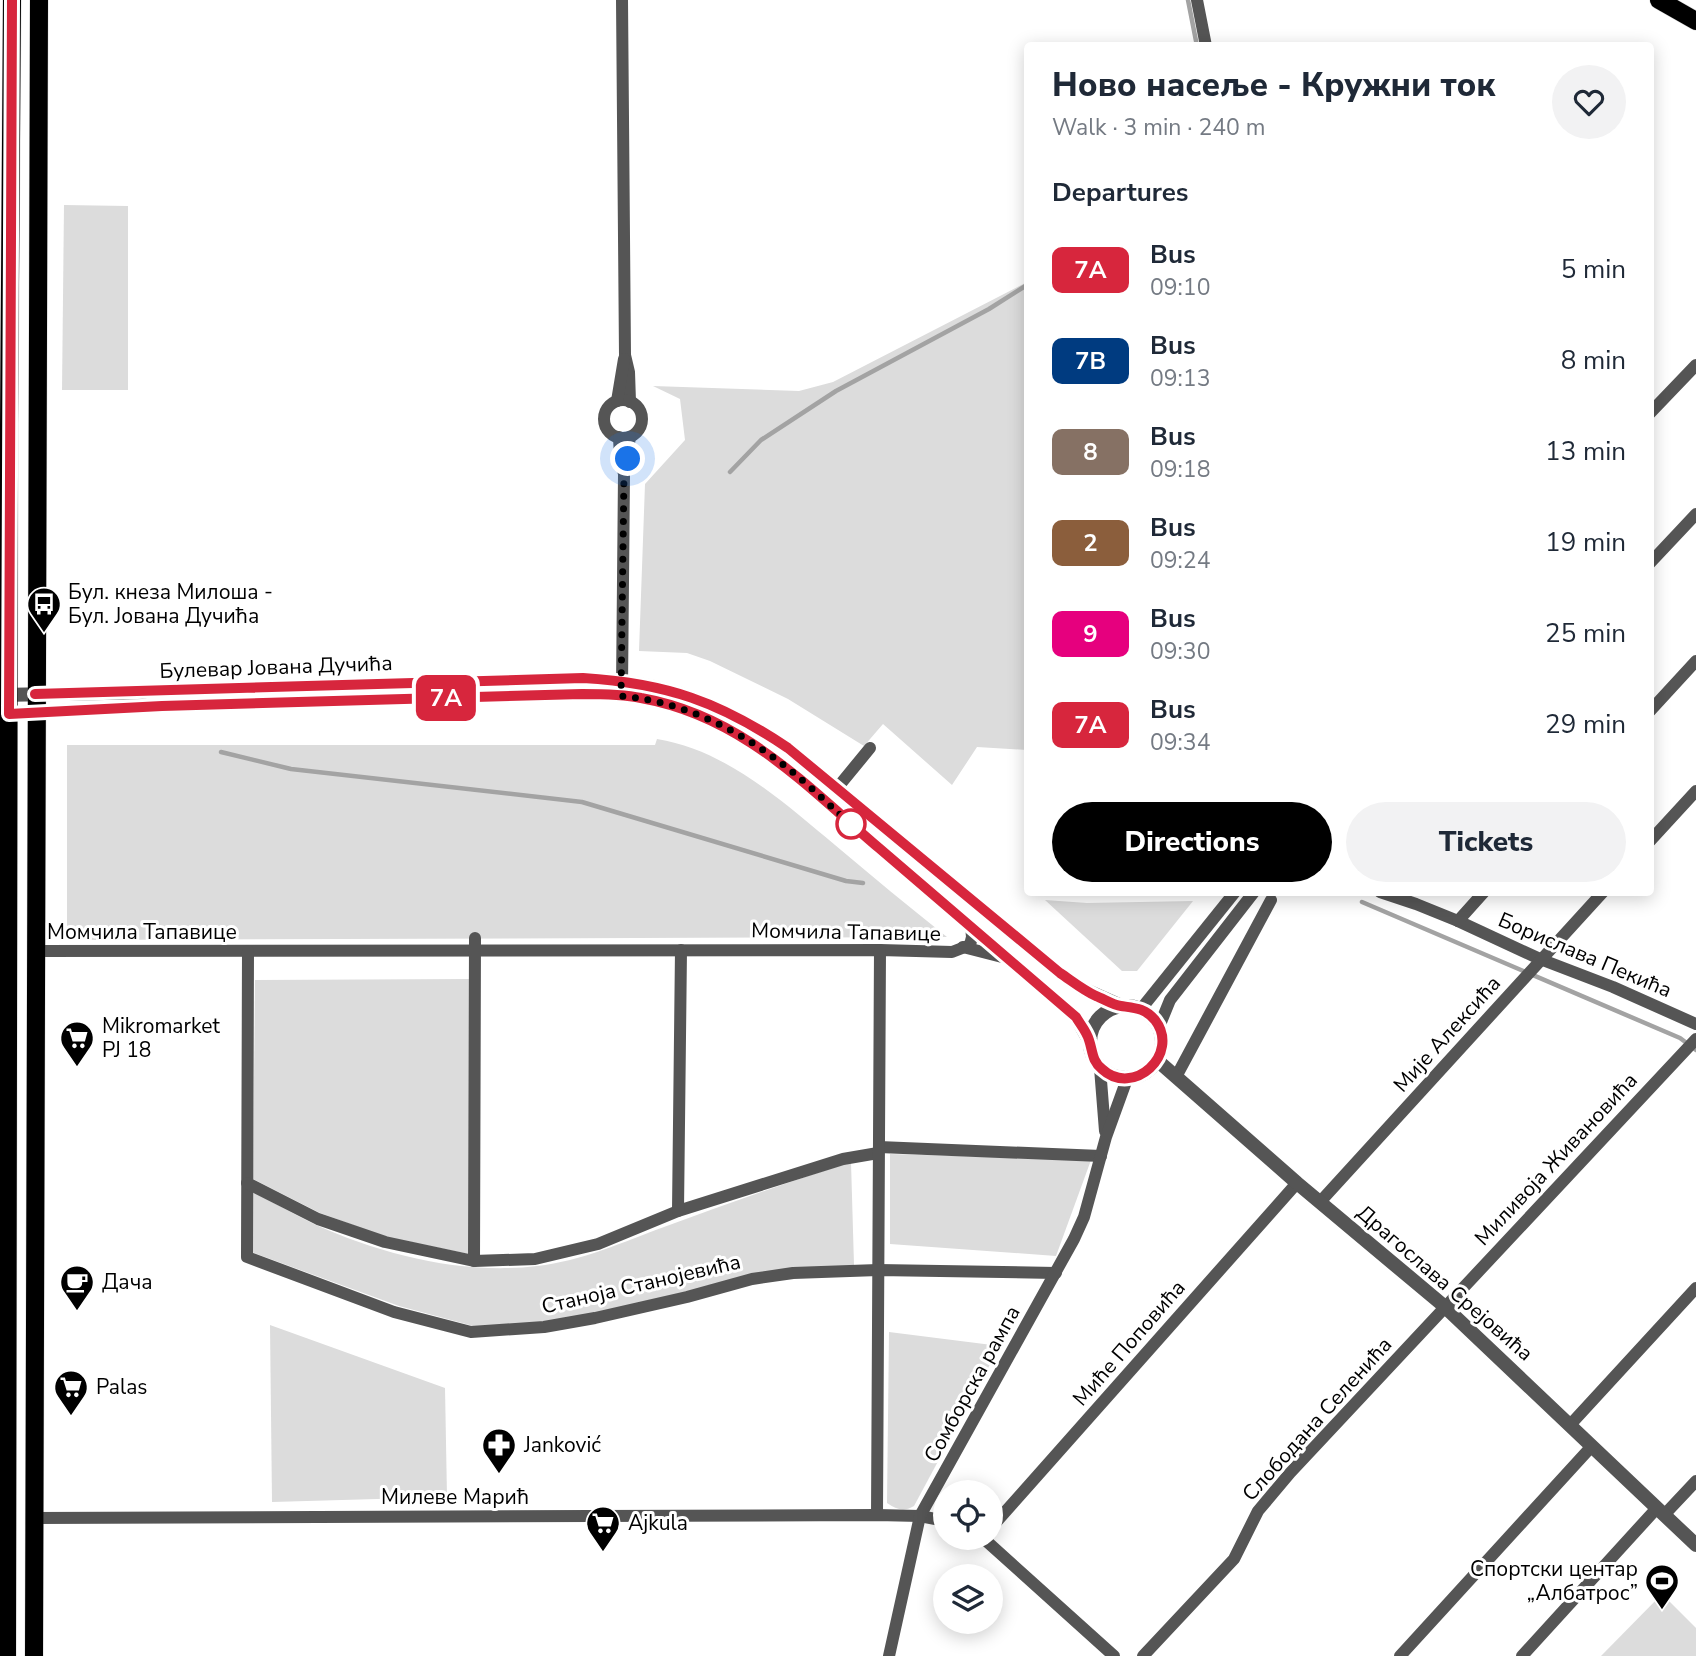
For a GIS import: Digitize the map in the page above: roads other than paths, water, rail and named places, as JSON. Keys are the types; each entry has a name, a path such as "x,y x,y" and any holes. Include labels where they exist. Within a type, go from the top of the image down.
{"main road":[{"path":"7,1656 4,1520 4,694 9,609 4,425 12,0"},
{"path":"34,1656 39,0"},
{"path":"1658,0 1696,21"},
{"path":"11,122 38,122"},
{"path":"0,630 9,609"}],"street":[{"path":"622,0 625,355 629,372 624,401"},
{"path":"1197,0 1205,42"},
{"path":"1654,410 1696,365"},
{"path":"621,696 624,474 620,458 625,437 640,427 642,416 636,405 624,401 607,409 604,420 610,432 625,437"},
{"path":"1654,559 1696,514"},
{"path":"1654,707 1696,661"},
{"name":"Булевар Јована Дучића","path":"4,694 583,678 622,680 674,691 721,708 769,735 838,788 1060,973 1094,995 1121,1006"},
{"name":"Булевар Јована Дучића","path":"5,714 162,706 582,694 641,698 702,716 749,740 798,776 1076,1017 1089,1040"},
{"path":"838,788 870,748"},
{"path":"1654,837 1696,791"},
{"path":"1141,1009 1232,896"},
{"path":"1159,1027 1170,1000 1251,896"},
{"name":"Борислава Пекића","path":"1392,896 1458,921 1531,969 1614,988 1696,1024"},
{"path":"1458,921 1480,896"},
{"name":"Мије Алексића","path":"1320,1202 1599,896"},
{"path":"1176,1077 1270,900"},
{"path":"962,947 970,945 971,926"},
{"path":"474,1261 475,944"},
{"name":"Момчила Тапавице","path":"35,951 248,951 475,944 681,950 952,952 962,947 1009,958"},
{"path":"678,1211 681,950"},
{"path":"877,1515 880,950"},
{"name":"Момчила Тапавице","path":"247,1257 248,951"},
{"path":"1121,1006 1141,1009 1155,1019 1159,1027 1162,1050 1157,1061 1150,1070 1139,1076 1127,1079 1108,1074 1100,1068 1090,1051 1089,1040 1096,1021 1111,1009 1121,1006"},
{"name":"Миливоја Живановића","path":"1444,1306 1695,1040"},
{"name":"Драгослава Срејовића","path":"1157,1061 1444,1306 1696,1545"},
{"name":"Сомборска рампа","path":"1100,1068 1106,1137"},
{"name":"Сомборска рампа","path":"889,1656 920,1516 1056,1273 1084,1217 1106,1137 1127,1079"},
{"path":"247,1184 318,1219 385,1242 474,1261 535,1259 598,1244 678,1211 878,1150 1101,1156"},
{"name":"Миће Поповића","path":"1003,1514 1297,1183"},
{"name":"Станоја Станојевића","path":"247,1257 394,1312 471,1332 544,1327 596,1318 752,1279 819,1271 1056,1273"},
{"path":"1570,1424 1696,1288"},
{"name":"Слободана Селенића","path":"1143,1656 1234,1559 1258,1511 1290,1473 1444,1306"},
{"path":"1400,1656 1592,1446"},
{"path":"1522,1656 1661,1511 1696,1481"},
{"name":"Милеве Марић","path":"34,1517 877,1515 933,1519"},
{"path":"996,1550 1114,1656"}],"waterway":[{"path":"1188,0 1196,42"},
{"path":"730,472 761,440 836,391 989,309 1024,287"},
{"path":"221,752 291,769 582,802 846,881 863,883"},
{"path":"1362,902 1680,1038 1696,1050"}],"place":[{"name":"Бул. кнеза Милоша - Бул. Јована Дучића","path":"44,634"},
{"name":"Mikromarket PJ 18","path":"77,1068"},
{"name":"Дача","path":"77,1312"},
{"name":"Palas","path":"71,1417"},
{"name":"Janković","path":"499,1475"},
{"name":"Ajkula","path":"603,1553"},
{"name":"Спортски центар „Албатрос”","path":"1662,1611"}]}
